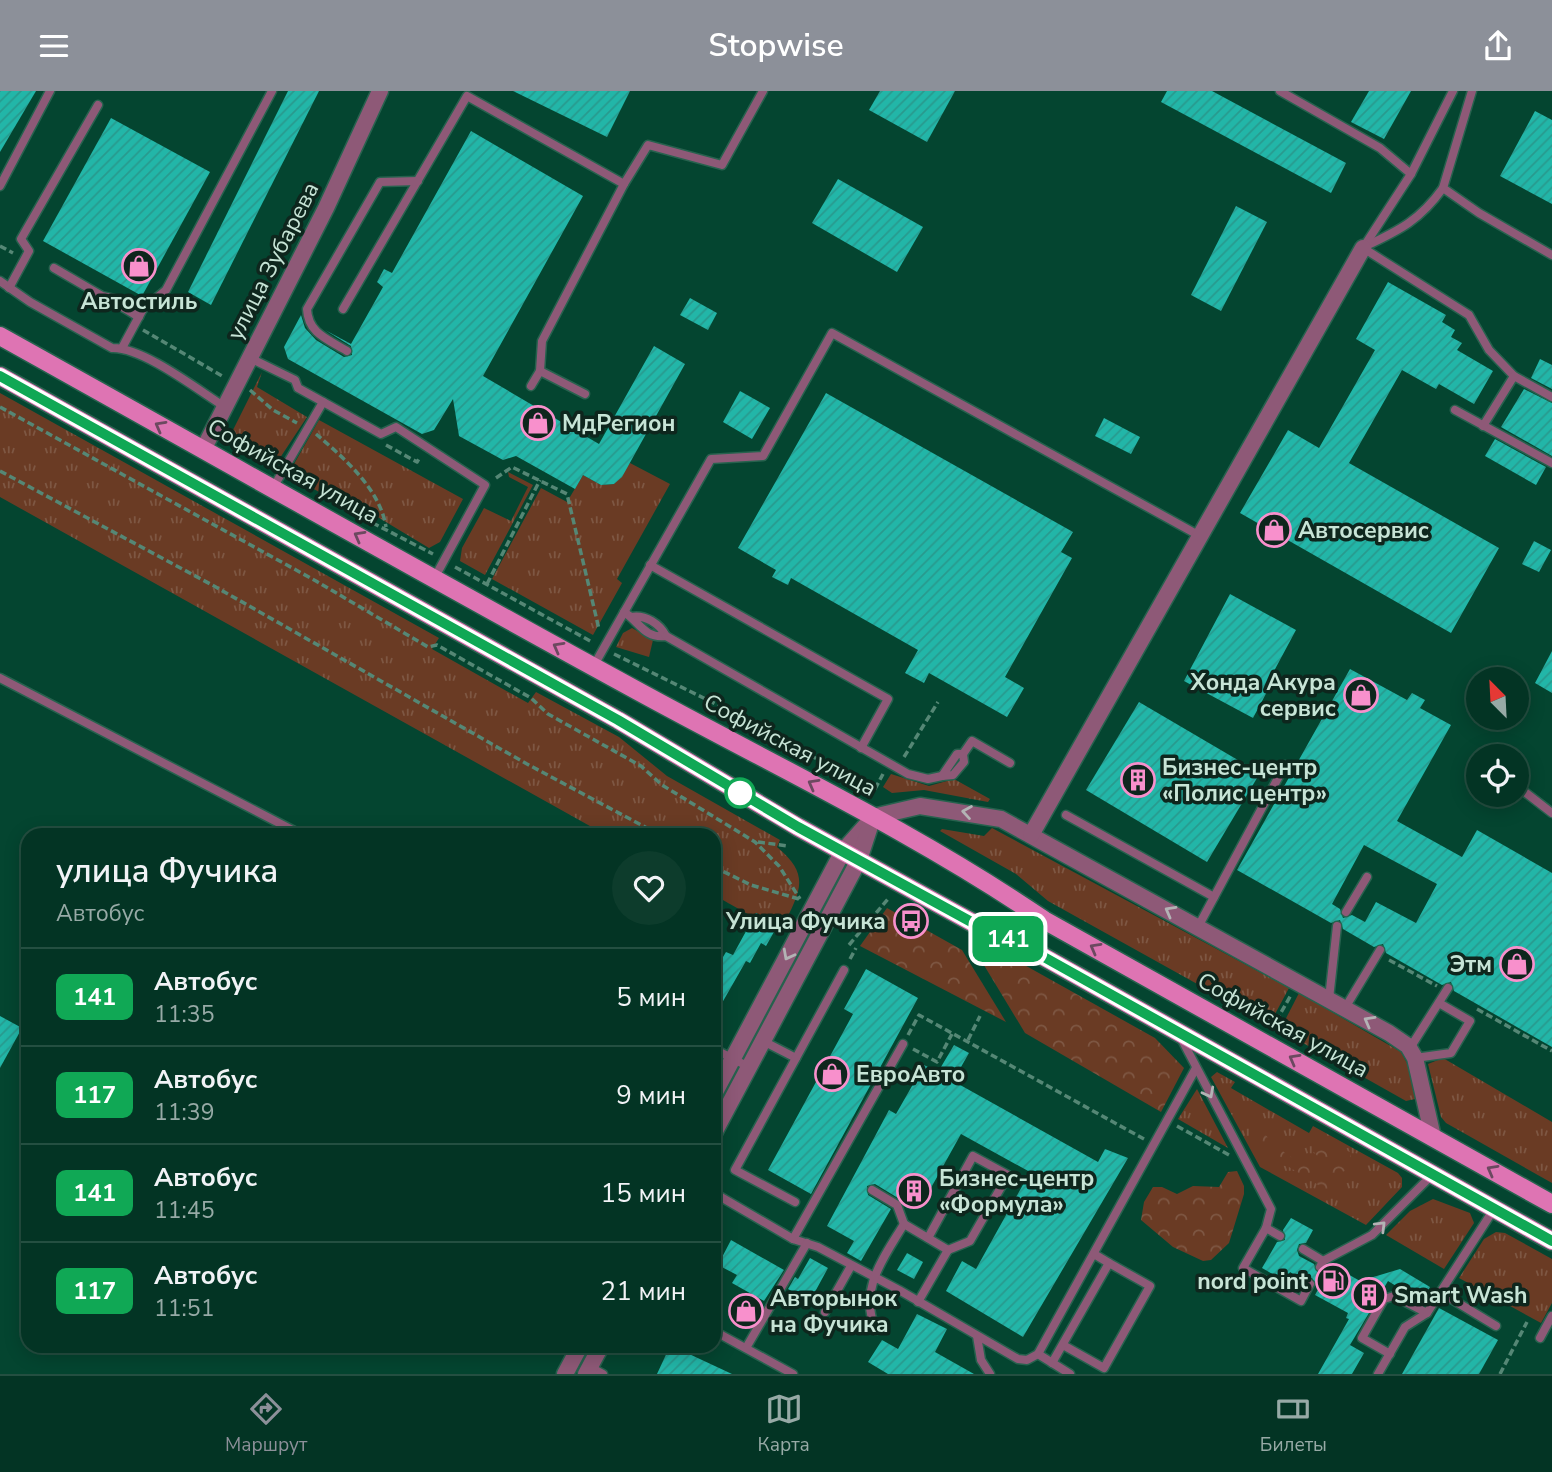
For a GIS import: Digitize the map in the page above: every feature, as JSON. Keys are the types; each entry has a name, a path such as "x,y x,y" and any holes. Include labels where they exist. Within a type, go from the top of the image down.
{"main road":[{"name":"Софийская улица","path":"0,336 593,667 873,817 1001,891 1044,920 1552,1204"},
{"path":"0,376 618,720 859,860 986,930 1026,947 1552,1241"}],"street":[{"name":"улица Зубарева","path":"203,450 326,208 380,91"},
{"path":"1031,835 1363,248"},
{"path":"721,1081 843,851 873,817 920,806 1001,819 1389,1033 1412,1053 1433,1137"},
{"path":"721,1120 859,860 873,817"},
{"path":"565,1374 576,1353"},
{"path":"593,1372 599,1353"}],"lane":[{"path":"0,186 50,91"},
{"path":"122,348 143,309 166,290 272,91"},
{"path":"531,386 540,371 542,341 624,184 648,145 722,165 763,91"},
{"path":"1280,91 1380,148 1411,174"},
{"path":"1363,248 1411,174 1453,91"},
{"path":"1363,248 1405,227 1427,211 1443,188 1472,91"},
{"path":"344,309 467,96 624,184"},
{"path":"9,288 29,251 21,239 98,105"},
{"path":"347,351 313,330 308,322 307,309 380,182 418,181"},
{"path":"1443,188 1479,213 1552,254"},
{"path":"1363,248 1469,315 1489,350 1514,376 1552,397"},
{"path":"54,268 102,296 115,299 116,303 139,317"},
{"path":"0,281 112,348 122,348 225,407"},
{"path":"593,667 603,648 628,614 650,565 711,459 764,456 832,333 1200,536"},
{"path":"250,358 295,380 298,388 381,434 396,427 485,485 435,577"},
{"path":"540,371 585,394"},
{"path":"1483,426 1514,376"},
{"path":"273,488 323,402"},
{"path":"1455,411 1552,463"},
{"path":"650,565 888,699 861,748"},
{"path":"628,614 635,625 657,637 666,636 891,765 919,778 942,776 952,759 963,754 972,741 1010,763"},
{"path":"0,678 289,828"},
{"path":"1198,927 1285,765"},
{"path":"1529,795 1552,813"},
{"path":"1066,815 1214,897"},
{"path":"1346,912 1367,877"},
{"path":"1329,999 1337,926"},
{"path":"1345,1008 1380,950"},
{"path":"795,1202 735,1170 844,970"},
{"path":"1439,1003 1470,1021 1451,1053 1412,1053 1439,1003 1448,988"},
{"path":"1178,1032 1271,1209 1266,1228 1243,1268 1301,1301 1310,1284"},
{"path":"763,1041 796,1058"},
{"path":"793,1239 903,1044"},
{"path":"721,1052 749,1067"},
{"path":"721,1197 793,1239 807,1243 873,1277 1018,1359 1027,1360 1038,1354 1196,1068"},
{"path":"918,1302 948,1250 970,1241 1008,1175 973,1156 928,1238"},
{"path":"1303,1249 1322,1264 1372,1235 1433,1174"},
{"path":"872,1190 897,1205 904,1224 948,1250"},
{"path":"1378,1374 1405,1327 1427,1313 1494,1209"},
{"path":"876,1330 868,1313 873,1277 904,1224"},
{"path":"1266,1228 1280,1236"},
{"path":"746,1348 807,1243"},
{"path":"1063,1345 1104,1369 1150,1286 1094,1254"},
{"path":"1052,1363 1109,1263"},
{"path":"825,1312 852,1266"},
{"path":"1440,1292 1496,1326"},
{"path":"1390,1354 1363,1338 1384,1300 1394,1296 1427,1313"},
{"path":"1540,1338 1552,1316"},
{"path":"721,1335 793,1374"},
{"path":"977,1336 981,1360 990,1374"},
{"path":"1038,1354 1070,1374"}],"path":[{"path":"237,384 254,391 273,410 302,426"},
{"path":"0,407 316,581 428,647 437,645 531,698 548,714 641,766 662,785 755,842 779,866 801,900 751,885 721,870"},
{"path":"311,431 360,476 382,512 386,529"},
{"path":"381,434 386,447 417,462 426,445"},
{"path":"485,485 512,467 567,494 603,648"},
{"path":"0,471 192,574 527,764 647,828"},
{"path":"487,584 540,480"},
{"path":"366,517 603,648 728,710 830,769 875,789 891,765 902,761 938,702"},
{"path":"755,842 788,846"},
{"path":"849,945 888,899"},
{"path":"1213,988 1276,1023 1298,982"},
{"path":"952,1034 937,1062 903,1044 919,1015 1155,1145"},
{"path":"968,1040 980,1016"},
{"path":"1167,1121 1246,1164"},
{"path":"1500,1374 1527,1322"}],"green space":[{"path":"262,372 257,387 307,417 274,467 247,454 233,439 233,430"},
{"path":"0,393 439,638 432,649 528,703 536,692 619,737 667,776 780,840 777,847 795,867 799,885 783,927 756,913 753,917 721,899 721,828 593,828 0,497"},
{"path":"319,420 463,499 440,542 429,548 366,510 362,516 296,479 292,472 294,464"},
{"path":"630,463 670,484 617,579 622,583 593,635 492,579 541,488 567,502 583,475 601,485 614,484"},
{"path":"508,472 533,485 485,575 460,561 462,548 484,508 511,521 528,487 509,477"},
{"path":"632,628 653,640 649,657 616,647 623,633"},
{"path":"891,774 929,786 954,779 990,799 988,802 924,790 892,793 883,787"},
{"path":"992,828 1289,988 1274,1016 1213,982 1208,990 1048,901 1016,874 940,831 942,829 984,836"},
{"path":"887,908 962,950 1006,1022 860,946"},
{"path":"974,942 1003,953 1155,1038 1184,1068 1161,1112 1025,1033 973,947"},
{"path":"1299,993 1401,1052 1409,1067 1415,1099 1406,1101 1280,1030"},
{"path":"1443,1058 1552,1122 1552,1183 1446,1123 1441,1117 1428,1064"},
{"path":"1217,1072 1235,1082 1231,1088 1309,1133 1313,1126 1398,1173 1402,1178 1402,1187 1366,1225 1260,1167 1211,1077"},
{"path":"1197,1089 1228,1148 1178,1119"},
{"path":"1252,1126 1256,1126 1284,1152 1299,1161 1317,1163 1320,1159 1312,1150 1313,1141 1321,1140 1350,1152 1352,1168 1337,1174 1343,1188 1333,1194 1289,1167 1263,1160 1249,1136"},
{"path":"1237,1171 1244,1186 1244,1194 1229,1243 1211,1260 1203,1261 1173,1247 1141,1220 1144,1202 1153,1187 1162,1187 1177,1194 1193,1186 1219,1187 1228,1172"},
{"path":"1433,1199 1470,1213 1474,1223 1444,1269 1386,1235 1410,1211"},
{"path":"1496,1232 1505,1233 1552,1259 1552,1303 1541,1323 1459,1278 1484,1239"}],"building":[{"path":"0,91 36,91 0,152"},
{"path":"288,91 319,91 211,305 188,292"},
{"path":"513,91 630,91 607,137"},
{"path":"880,91 955,91 927,142 869,110"},
{"path":"1167,91 1212,91 1346,163 1331,193 1161,102"},
{"path":"1369,91 1411,91 1384,139 1351,122"},
{"path":"1535,111 1552,120 1552,204 1500,176"},
{"path":"111,118 210,172 142,296 43,241"},
{"path":"471,131 583,196 483,376 599,444 654,346 685,364 622,477 614,484 601,485 583,475 575,489 516,456 503,460 459,436 453,399 434,430 422,434 288,359 284,347 301,315 305,328 316,340 344,357 352,355 351,346 325,330 351,344 383,287 377,282 384,269 392,273"},
{"path":"838,179 923,227 897,272 812,223"},
{"path":"1236,206 1267,222 1221,311 1191,295"},
{"path":"1388,282 1446,315 1442,322 1455,330 1451,337 1462,343 1457,350 1493,371 1474,404 1439,384 1436,389 1402,370 1349,463 1499,548 1451,633 1240,513 1288,430 1319,448 1375,350 1356,339"},
{"path":"690,298 717,313 708,330 680,315"},
{"path":"1540,359 1552,365 1552,389 1531,378"},
{"path":"1524,389 1552,403 1552,456 1501,427"},
{"path":"740,391 770,408 752,439 723,422"},
{"path":"826,393 1073,532 1061,552 1072,558 1005,677 1024,688 1007,717 929,673 924,683 905,673 918,650 791,578 788,585 772,577 776,570 738,548"},
{"path":"1104,418 1140,437 1131,454 1095,436"},
{"path":"1495,439 1546,467 1536,485 1485,456"},
{"path":"1534,541 1551,550 1539,572 1522,564"},
{"path":"1230,594 1296,630 1266,686 1269,688 1253,718 1184,681"},
{"path":"1552,651 1552,693 1535,683"},
{"path":"1350,669 1407,700 1412,693 1425,700 1420,708 1451,725 1397,821 1462,857 1477,830 1552,873 1552,1047 1454,991 1451,982 1442,985 1386,953 1383,944 1374,947 1343,929 1340,920 1331,923 1237,870","holes":["1364,845 1437,884 1416,923 1376,902 1365,922 1352,915 1343,918 1340,909 1332,904"]},
{"name":"Бизнес-центр «Полис центр»","path":"1139,702 1260,773 1207,862 1086,790"},
{"path":"756,913 778,925 766,946 761,943 750,963 746,961 721,1005 721,960 726,952 733,955"},
{"path":"866,969 918,998 811,1194 768,1170 853,1014 844,1009"},
{"path":"0,1016 21,1030 0,1068"},
{"name":"Бизнес-центр «Формула»","path":"954,1045 969,1053 953,1081 1098,1162 1105,1149 1128,1158 1023,1337 946,1291 962,1261 976,1269 1030,1172 961,1134 922,1204 901,1192 898,1198 875,1184 867,1186 868,1195 891,1209 861,1261 847,1253 854,1241 827,1226 889,1110 896,1114 924,1065 938,1072"},
{"path":"1291,1218 1313,1230 1306,1243 1299,1244 1297,1250 1299,1256 1314,1264 1318,1273 1328,1272 1332,1265 1360,1281 1400,1269 1430,1287 1422,1302 1388,1281 1350,1345 1364,1353 1352,1374 1318,1374 1349,1319 1346,1318 1348,1313 1315,1295 1319,1288 1312,1278 1304,1281 1290,1272 1285,1281 1262,1268 1277,1242 1285,1240 1283,1230"},
{"path":"731,1240 784,1270 764,1301 732,1283 737,1275 721,1267 721,1259"},
{"path":"907,1253 923,1262 914,1279 897,1270"},
{"path":"810,1258 828,1268 810,1301 788,1289 795,1277 798,1279"},
{"path":"1439,1308 1498,1340 1479,1374 1402,1374"},
{"path":"917,1314 947,1329 935,1352 974,1374 888,1374 868,1362 882,1340 898,1349"},
{"path":"667,1353 687,1353 732,1374 657,1374"}],"bus line":[{"name":"141","path":"0,376 618,720 798,827 986,930 1026,947 1552,1241"}],"place":[{"name":"Автостиль","path":"139,266"},
{"name":"МдРегион","path":"538,423"},
{"name":"Автосервис","path":"1274,530"},
{"name":"Хонда Акура сервис","path":"1361,695"},
{"name":"Бизнес-центр «Полис центр»","path":"1138,780"},
{"name":"Улица Фучика","path":"911,921"},
{"name":"Этм","path":"1517,964"},
{"name":"ЕвроАвто","path":"832,1074"},
{"name":"Бизнес-центр «Формула»","path":"914,1191"},
{"name":"nord point","path":"1333,1281"},
{"name":"Smart Wash","path":"1369,1295"},
{"name":"Авторынок на Фучика","path":"746,1311"}]}
